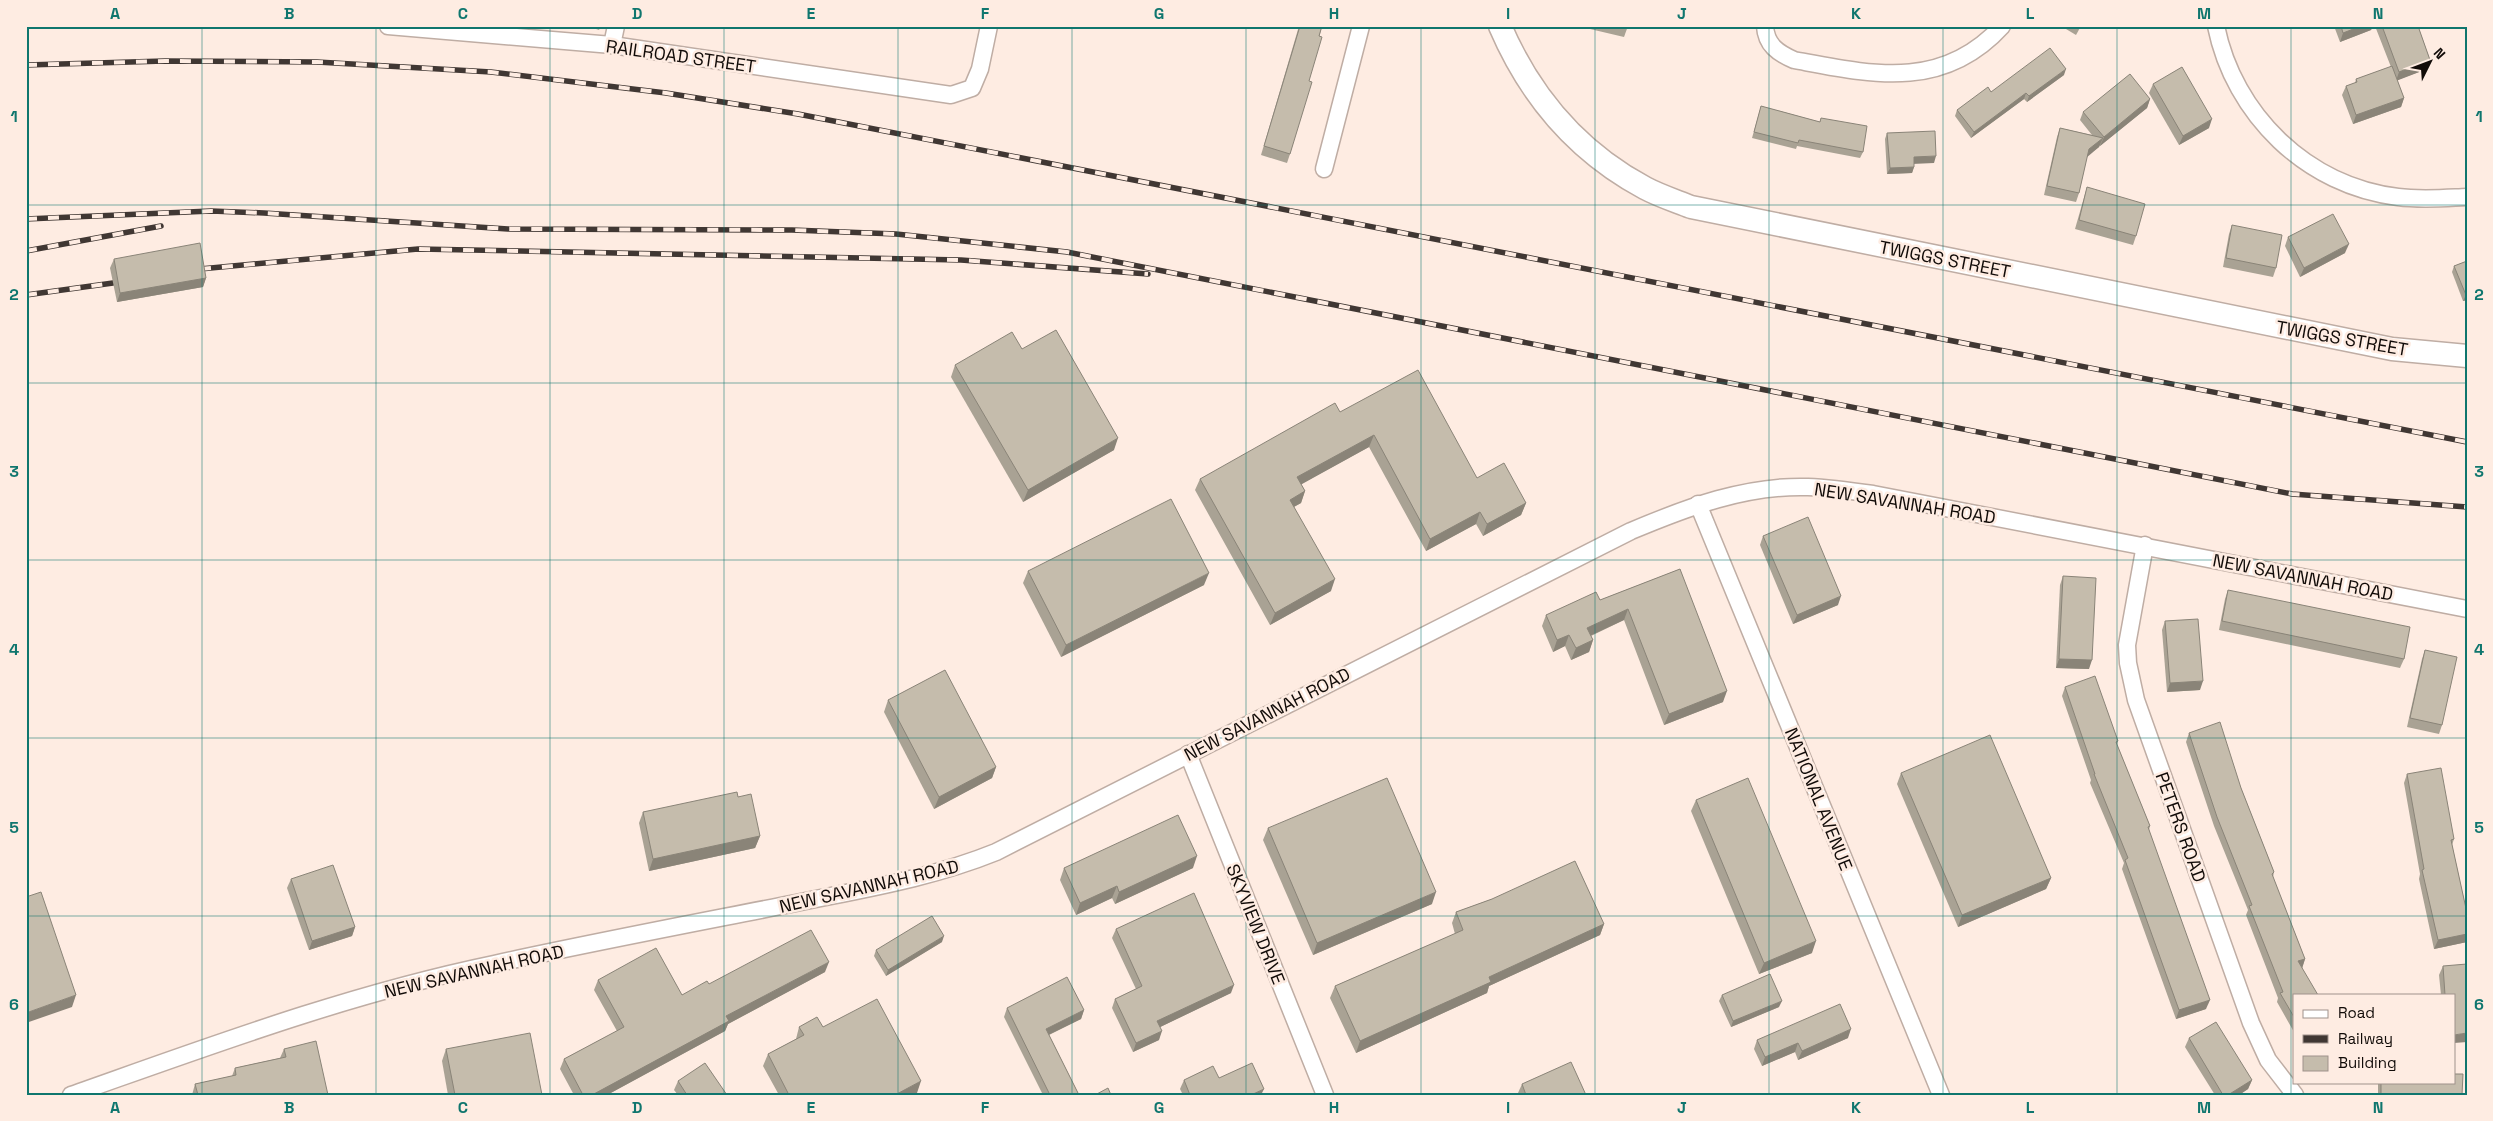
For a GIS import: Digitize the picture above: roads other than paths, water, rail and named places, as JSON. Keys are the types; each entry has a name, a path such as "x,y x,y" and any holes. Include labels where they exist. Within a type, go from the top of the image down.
{"main road":[{"name":"TWIGGS STREET","path":"1500,26 1527,80 1571,135 1630,180 1691,207 2392,349 2467,356"}],"street":[{"name":"RAILROAD STREET","path":"388,26 612,45 951,94 972,88 980,69 989,26"},
{"path":"612,45 616,26"},
{"path":"1324,169 1361,26"},
{"path":"1765,26 1766,37 1770,43 1782,54 1794,60 1862,73 1895,74 1926,70 1964,56 1979,48 2002,26"},
{"path":"2216,26 2223,54 2238,86 2253,111 2283,146 2299,158 2357,188 2405,198 2439,199 2467,197"},
{"name":"NEW SAVANNAH ROAD","path":"71,1095 275,1025 412,983 481,966 868,888 958,867 996,852 1631,531 1698,504 1737,494 1779,488 1836,489 1930,504 2467,609"},
{"name":"NATIONAL AVENUE","path":"1698,504 1940,1095"},
{"name":"PETERS ROAD","path":"2145,545 2127,645 2128,663 2136,700 2250,1023 2268,1060 2295,1095"},
{"name":"SKYVIEW DRIVE","path":"1188,754 1325,1095"}],"railway":[{"path":"26,65 165,61 317,62 491,72 666,93 798,114 2467,442"},
{"path":"26,219 211,211 508,229 792,230 896,234 1067,252 2292,494 2467,507"},
{"path":"26,251 161,226"},
{"path":"200,269 418,249 961,260 1148,274"},
{"path":"26,295 113,283"}]}
